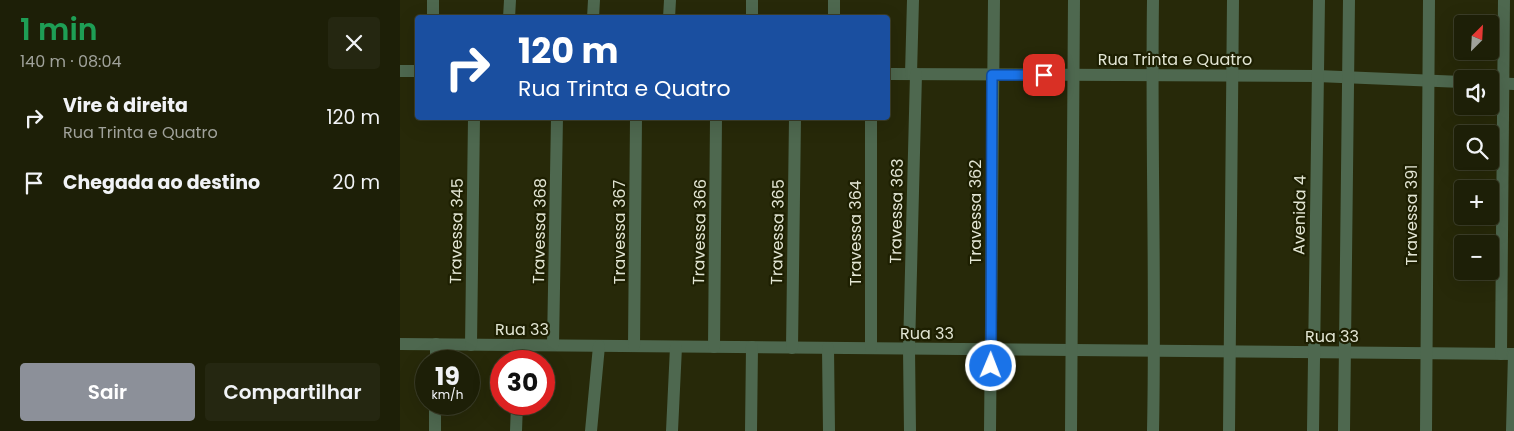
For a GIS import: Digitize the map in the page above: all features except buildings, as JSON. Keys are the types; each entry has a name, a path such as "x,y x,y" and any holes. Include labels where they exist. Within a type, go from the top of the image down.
{"street":[{"path":"433,0 433,15"},
{"path":"509,15 510,0"},
{"path":"593,15 594,0"},
{"path":"669,15 670,0"},
{"path":"752,0 752,15"},
{"path":"834,0 834,15"},
{"name":"Travessa 363","path":"910,431 913,0"},
{"name":"Travessa 362","path":"990,431 994,0"},
{"path":"1071,431 1074,0"},
{"path":"1153,431 1152,76 1154,0"},
{"path":"1229,431 1233,0"},
{"name":"Avenida 4","path":"1313,431 1319,0"},
{"path":"1344,431 1348,0"},
{"name":"Travessa 391","path":"1426,431 1429,0"},
{"path":"1504,0 1509,84 1509,354 1512,431"},
{"path":"400,71 415,72"},
{"name":"Rua Trinta e Quatro","path":"890,74 1317,76 1454,82"},
{"name":"Travessa 345","path":"470,345 474,120"},
{"name":"Travessa 368","path":"553,345 557,120"},
{"name":"Travessa 367","path":"634,346 636,120"},
{"name":"Travessa 366","path":"714,347 716,120"},
{"name":"Travessa 365","path":"792,348 795,120"},
{"name":"Travessa 364","path":"871,120 871,348"},
{"name":"Rua 33","path":"400,344 1509,354"},
{"path":"436,344 436,350"},
{"path":"519,345 519,350"},
{"path":"590,431 599,346"},
{"path":"672,431 676,347"},
{"path":"751,431 752,347"},
{"path":"828,348 829,431"},
{"path":"435,415 435,431"},
{"path":"516,431 517,415"}],"route":[{"path":"991,366 992,75 1044,75"}]}
